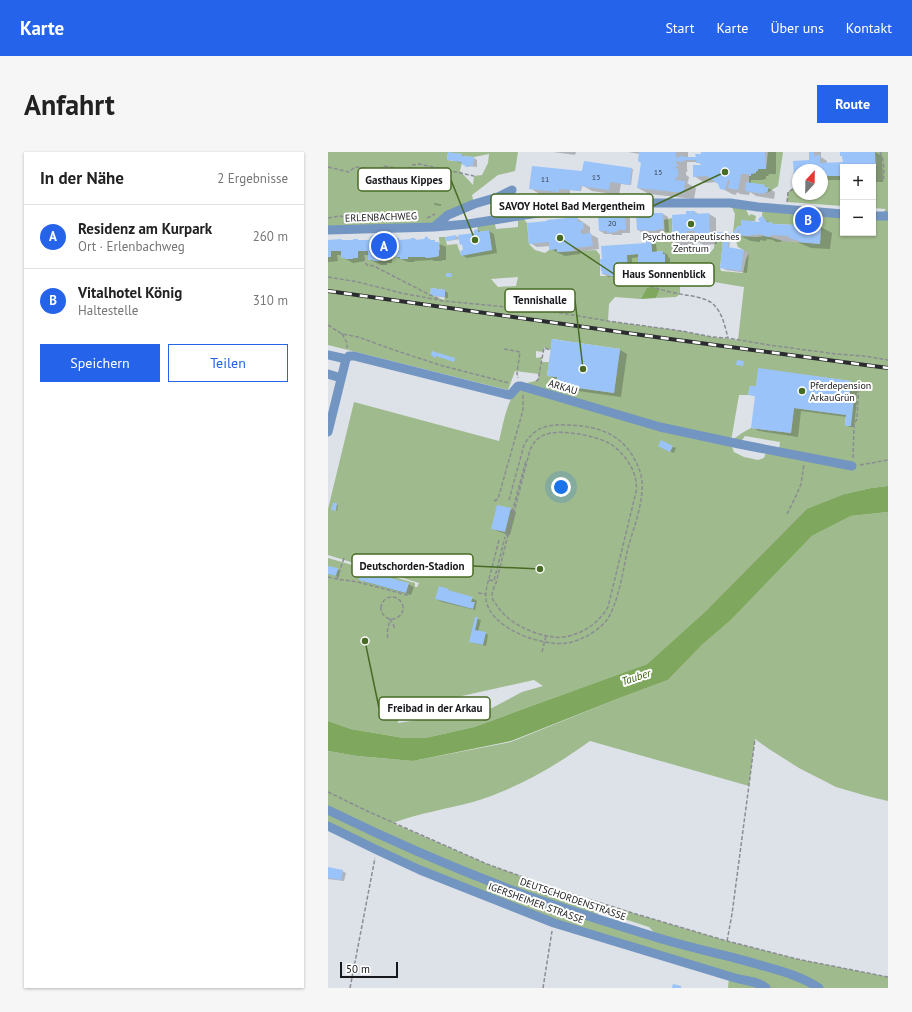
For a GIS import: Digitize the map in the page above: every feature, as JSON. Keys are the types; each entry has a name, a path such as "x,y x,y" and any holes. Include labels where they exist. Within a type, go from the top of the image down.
{"street":[{"path":"434,227 448,215 474,204 498,198 512,190"},
{"name":"ERLENBACHWEG","path":"328,230 434,227 468,224 570,208 634,206 649,203 730,202 758,207 840,214"},
{"path":"876,216 888,216"},
{"path":"328,355 346,359 349,356 354,356 510,395 518,386 521,386"},
{"path":"328,432 346,359"},
{"path":"328,374 342,378"},
{"name":"ARKAU","path":"521,386 660,427 852,466"},
{"name":"DEUTSCHORDENSTRASSE","path":"328,810 372,832 427,856 522,894 655,937 787,972 819,988"},
{"name":"IGERSHEIMER STRASSE","path":"328,826 420,870 554,923 735,978 757,983 765,986 766,988"}],"path":[{"path":"880,152 884,163 883,182"},
{"path":"328,167 349,172 355,167 378,170 384,166 407,170 412,165 419,164 474,176"},
{"path":"787,210 788,192 792,190"},
{"path":"492,208 535,201 562,200"},
{"path":"426,219 440,212"},
{"path":"328,218 340,216 398,219"},
{"path":"364,251 364,260 367,265 374,266 417,289 444,301"},
{"path":"328,277 444,301 549,311 712,337 888,360"},
{"path":"633,280 712,303 720,313 728,338"},
{"path":"328,324 342,334 358,337 443,366 521,386 538,380 544,348 551,350"},
{"path":"342,334 347,343 348,349 346,359"},
{"path":"494,501 498,499 523,410 524,398 517,373 520,352 504,349"},
{"path":"859,381 857,419 854,424 852,466 888,460"},
{"path":"499,540 486,594 487,604 496,617 518,633 544,642 554,644 567,643 587,636 598,629 612,610 618,593 643,489 639,469 630,451 623,442 606,432 596,429 580,426 559,425 540,428 527,439 509,500"},
{"path":"572,433 597,438 605,441 617,449 628,462 634,474 637,486 608,607 597,620 583,631 575,635 555,637 546,636 525,628 508,618 498,608 492,597 508,535 530,450 534,442 545,434 572,433"},
{"path":"787,514 800,484 806,456"},
{"path":"508,535 506,535 526,460"},
{"path":"489,580 494,581 505,538"},
{"path":"337,579 344,558"},
{"path":"328,576 407,595 410,585"},
{"path":"396,598 398,593"},
{"path":"478,593 486,594"},
{"path":"390,619 397,618 402,613 403,609 401,603 396,598 392,597 389,597 382,602 380,609 381,613 393,623 394,628"},
{"path":"388,638 387,633 390,619"},
{"path":"542,652 546,636"},
{"path":"727,941 732,914 755,739"},
{"path":"328,792 367,811 487,864 559,890 727,941 797,959 888,977"},
{"path":"350,988 377,850"},
{"path":"543,988 554,923"}],"shaded area":[{"path":"328,152 518,152 515,171 498,175 472,195 474,204 434,227 328,230","holes":["448,153 462,154 462,156 474,157 489,154 488,163 482,175 474,176 473,185 460,171 462,162 447,160"]},
{"path":"768,152 783,152 778,186 767,193 768,188 765,187 765,185 749,183 749,176 751,176 751,174 758,169 766,169"},
{"path":"875,152 888,152 888,486 845,494 708,609 647,664 474,727 425,738 404,738 351,729 328,721 328,558 415,583 415,587 417,587 419,583 328,555 328,509 354,402 499,441 506,412 512,398 522,386 538,380 539,374 515,371 508,390 328,345 328,257 331,257 331,251 341,251 341,258 353,259 358,251 368,251 368,260 373,261 385,260 385,251 395,251 396,257 435,257 439,256 439,237 445,237 447,245 457,244 461,255 492,250 489,231 478,232 477,223 494,220 496,229 518,227 518,217 521,216 527,223 529,244 535,250 545,253 549,250 557,249 557,252 596,250 600,255 600,276 627,276 627,255 638,254 638,276 665,275 665,254 663,254 663,251 652,252 651,240 665,239 664,220 672,218 673,250 684,253 699,253 702,249 710,253 714,248 715,240 723,241 721,271 743,273 749,253 738,247 736,241 737,236 764,236 783,241 820,244 821,226 773,224 767,222 762,216 763,207 840,214 840,236 876,236 876,216 880,216 886,209 876,208","holes":["518,277 516,286 498,287 491,279","714,282 744,287 738,340 608,321 609,304 615,297 641,299 647,289 660,289 656,298 676,297 680,294 680,285 688,284 709,286","431,288 445,290 444,300 430,295","552,339 620,349 614,393 556,385 557,377 547,376 549,362 541,362 542,357 536,358 536,351 543,352 544,348 551,350","759,369 851,381 849,398 854,399 850,426 845,425 846,415 794,408 791,433 751,428 731,441 739,395 748,395 750,386 756,386","745,436 780,442 779,451 766,452 764,458 758,460 744,457 734,452 730,442 739,444","534,680 543,686 522,692 490,709 398,723 399,710"]},
{"path":"828,176 840,176 840,206 787,202 788,192 792,190 792,200 828,200"},
{"path":"730,203 744,205 749,216 751,214 756,216 755,221 741,221 741,226 738,226 733,233 735,214"},
{"path":"888,512 888,801 836,787 799,768 755,739 749,786 590,741 563,760 504,791 473,802 393,823 487,864 559,890 727,941 797,959 888,977 888,988 728,988 729,977 554,923 328,826 328,751 357,756 413,761 511,742 668,680 703,644 731,620 812,536 851,516","holes":["602,913 649,927 660,939 586,915"]}],"water":[{"path":"652,287 660,289 656,298 641,299 647,288"},
{"name":"Tauber","path":"888,486 888,512 851,516 812,536 731,620 703,644 668,680 511,741 413,761 357,756 328,751 328,721 351,729 404,738 425,738 474,727 647,664 708,609 807,509 845,494"}],"building":[{"path":"448,152 462,154 462,156 474,157 473,166 469,165 469,167 465,167 465,165 461,164 462,162 447,160"},
{"path":"639,152 676,152 676,158 680,156 696,157 695,154 701,154 701,152 765,152 766,169 758,169 756,173 751,174 751,176 749,176 749,174 741,174 738,190 728,188 730,180 728,180 725,190 720,189 718,184 707,176 693,177 693,165 701,165 701,163 696,163 696,160 684,160 683,162 676,161 676,164 678,164 676,168 678,170 678,176 675,180 685,181 684,193 637,188 641,163 638,161"},
{"path":"809,152 814,152 814,156 820,155 820,163 843,162 840,152 875,152 875,164 840,164 840,176 828,176 828,164 793,164 793,161 809,160"},
{"path":"584,161 632,168 630,185 610,182 609,190 580,186 580,191 559,189 559,192 529,189 532,166 582,171"},
{"path":"746,182 769,187 767,193 764,192 764,194 745,191"},
{"path":"653,211 653,213 663,213 664,229 656,231 637,230 636,214 647,214 647,212"},
{"name":"Psychotherapeutisches Zentrum","path":"686,211 695,211 695,214 709,213 710,241 696,241 695,231 687,231 688,241 673,242 672,215 686,214"},
{"path":"609,213 615,213 615,215 625,214 626,230 617,230 617,232 607,233 607,231 599,231 598,215 609,215"},
{"path":"762,216 767,222 773,224 821,226 820,244 799,242 789,238 789,236 771,235 770,237 756,234 750,236 739,235 738,230 736,241 729,241 728,247 744,250 741,271 720,268 723,241 715,240 715,232 733,233 738,226 741,226 741,220 760,222 758,219"},
{"path":"577,217 578,222 583,222 584,229 581,229 581,234 591,233 593,246 573,248 574,251 557,252 557,249 549,250 549,242 529,244 527,223"},
{"path":"478,229 478,232 489,230 492,250 461,256 460,251 463,250 462,244 460,245 458,235 474,233 474,230"},
{"path":"375,234 381,235 384,240 395,240 395,238 399,238 399,240 415,238 415,240 424,239 426,236 430,240 439,242 439,256 426,258 408,257 408,259 400,259 400,257 395,257 395,251 385,251 385,260 373,261 368,260 368,251 358,251 358,258 345,259 341,258 341,251 331,251 331,257 328,257 328,240 369,240 371,236"},
{"path":"456,235 457,239 446,241 445,237"},
{"path":"646,240 651,240 652,252 663,251 663,254 665,254 665,269 663,269 663,272 657,272 657,274 640,273 640,270 638,270 638,254 627,255 628,270 625,271 625,273 609,276 609,274 602,274 600,259 602,259 601,246 646,243"},
{"path":"446,273 451,273 452,277 446,277"},
{"path":"431,288 445,290 445,297 430,295"},
{"path":"552,339 620,349 614,393 556,385 557,377 547,376"},
{"path":"432,351 455,358 454,362 436,356 435,358 431,355"},
{"path":"737,360 744,361 743,366 736,365"},
{"name":"Pferdepension ArkauGrün","path":"758,368 851,381 849,398 854,398 851,426 845,426 846,415 794,408 791,433 751,428 755,396 748,395 750,386 756,386"},
{"path":"661,440 673,446 670,452 658,446"},
{"path":"333,503 337,503 336,511 331,510"},
{"path":"497,505 511,508 505,532 491,529"},
{"path":"328,566 338,568 336,576 328,574"},
{"path":"361,570 409,583 406,593 359,580"},
{"path":"439,586 473,597 471,602 475,602 473,609 435,599"},
{"path":"475,617 478,617 475,630 486,632 483,645 469,642"},
{"path":"328,867 343,870 341,880 328,878"},
{"path":"673,984 681,986 681,988 672,988"}],"railway":[{"path":"328,291 888,368"}],"place":[{"name":"SAVOY Hotel Bad Mergentheim","path":"725,172"},
{"name":"Vitalhotel König","path":"808,220"},
{"name":"Psychotherapeutisches Zentrum","path":"691,224"},
{"name":"Haus Sonnenblick","path":"560,238"},
{"name":"Gasthaus Kippes","path":"475,240"},
{"name":"Residenz am Kurpark","path":"384,246"},
{"name":"Tennishalle","path":"583,369"},
{"name":"Pferdepension ArkauGrün","path":"802,391"},
{"name":"Deutschorden-Stadion","path":"540,569"},
{"name":"Freibad in der Arkau","path":"365,641"}]}
